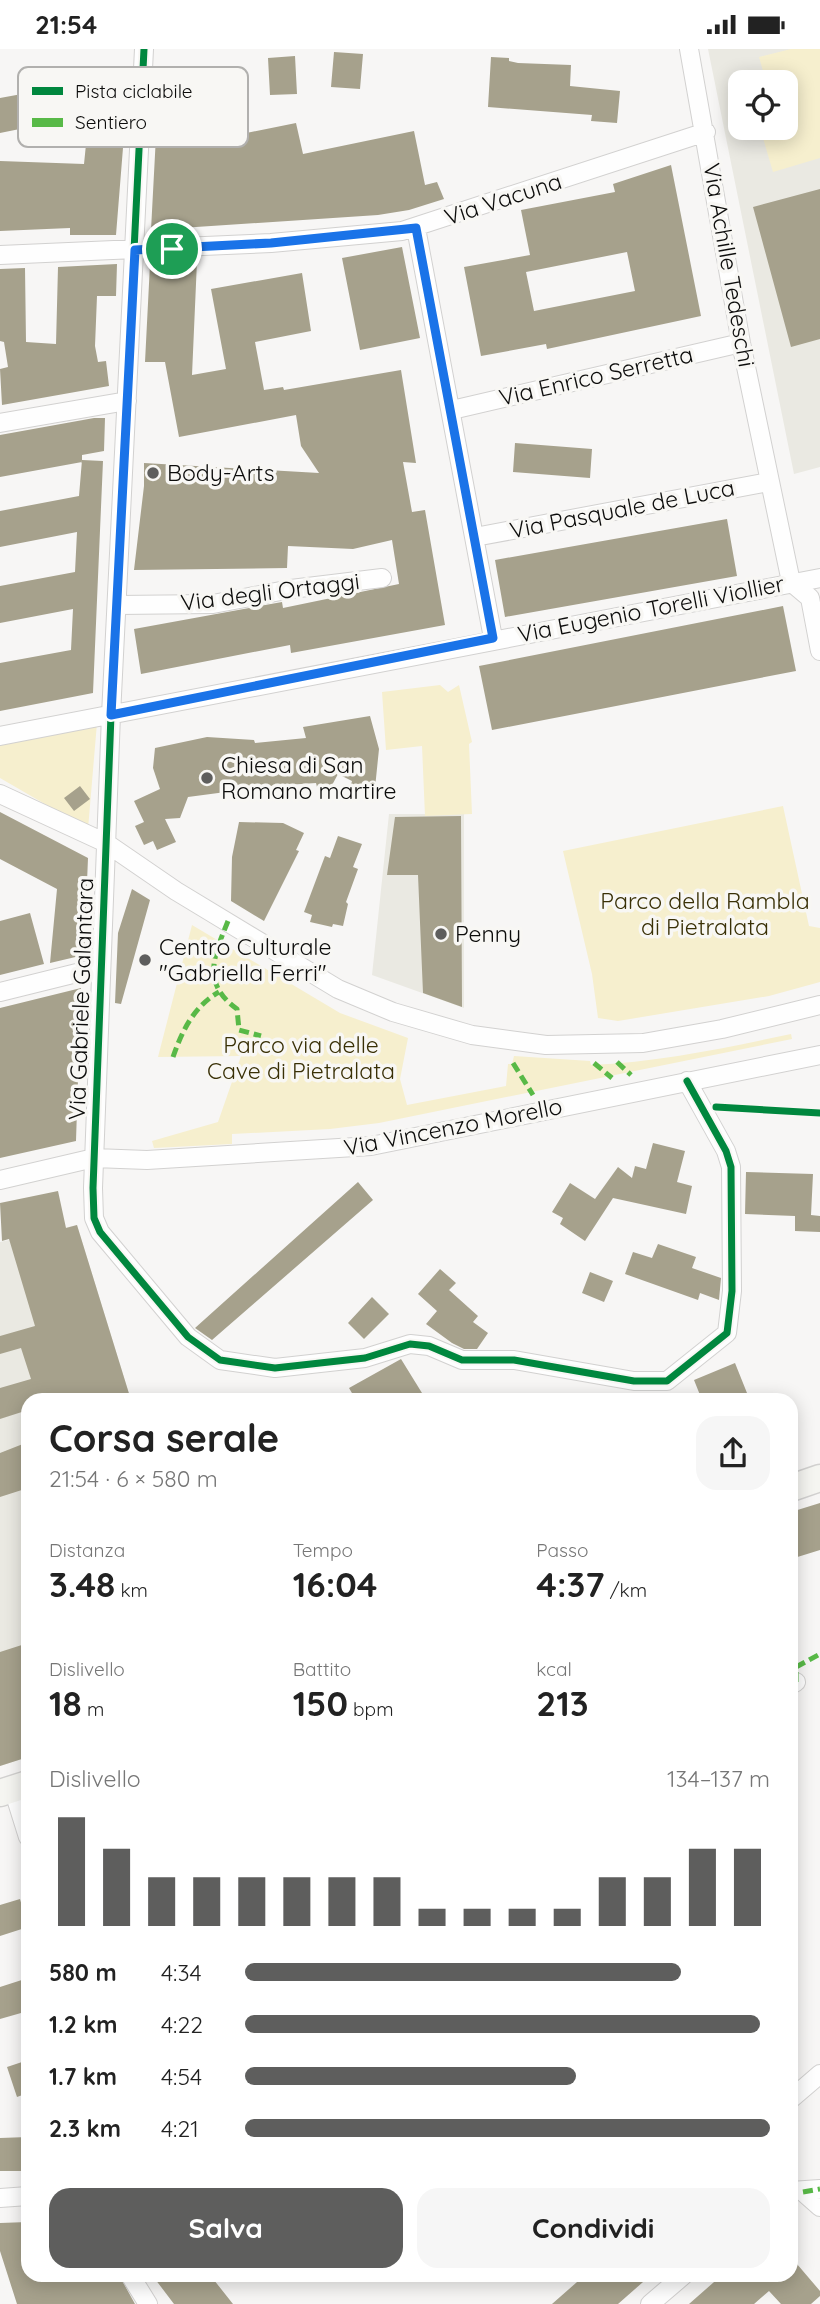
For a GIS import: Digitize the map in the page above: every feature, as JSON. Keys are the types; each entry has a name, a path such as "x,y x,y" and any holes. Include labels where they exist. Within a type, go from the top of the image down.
{"street":[{"name":"Via Gabriele Galantara","path":"143,67 144,49"},
{"name":"Via Achille Tedeschi","path":"689,49 706,132 741,343 791,582"},
{"name":"Via Vacuna","path":"0,255 271,243 416,228 706,132"},
{"name":"Via Gabriele Galantara","path":"140,147 111,715 94,1158 93,1209 100,1232 188,1337 220,1360 275,1368 365,1357 411,1344 429,1346 462,1360 514,1360 634,1381 667,1381 727,1333 732,1291 730,1160 687,1081"},
{"path":"416,228 493,638"},
{"name":"Via Enrico Serretta","path":"452,409 741,343"},
{"path":"0,423 127,401"},
{"name":"Via Pasquale de Luca","path":"475,537 769,482"},
{"name":"Via Eugenio Torelli Viollier","path":"0,736 493,638 820,577"},
{"name":"Via degli Ortaggi","path":"117,605 213,604 291,589 382,578"},
{"path":"791,582 810,598 820,651"},
{"path":"0,794 106,843 176,891 352,995 421,1021 487,1038 565,1046 643,1043 736,1026 820,1005"},
{"path":"0,992 101,967"},
{"name":"Via Vincenzo Morello","path":"0,1180 94,1158 147,1160 357,1148 820,1055"},
{"path":"798,1486 820,1478"},
{"path":"14,1788 21,1812"},
{"path":"798,2093 820,2074"},
{"path":"805,2191 820,2207"},
{"path":"0,2198 21,2196"},
{"path":"135,2282 148,2304"},
{"path":"650,2304 676,2282"}],"shaded area":[{"path":"708,49 820,49 820,467 794,474"},
{"name":"Penny","path":"389,814 464,814 464,1008 372,975"},
{"path":"77,1225 129,1393 21,1393 21,1759 0,1766 0,1242"}],"green space":[{"path":"791,49 820,49 820,158 773,172 764,140 798,140 798,70 763,70 759,57"},
{"path":"440,685 448,692 459,685 472,742 469,744 472,814 425,816 422,746 386,750 382,692"},
{"path":"97,723 88,829 0,778 0,744"},
{"name":"Parco della Rambla di Pietralata","path":"783,806 809,926 820,928 820,982 769,996 618,1021 598,1018 592,974 563,851"},
{"name":"Parco via delle Cave di Pietralata","path":"192,925 340,1013 408,1038 400,1079 407,1105 506,1086 508,1064 512,1064 514,1056 590,1061 591,1065 666,1058 791,1034 792,1039 379,1123 330,1129 232,1134 232,1144 154,1148 152,1141 218,1122 241,1056 158,1057"}],"building":[{"path":"334,52 363,54 360,89 331,87"},
{"path":"295,56 297,94 270,95 268,58"},
{"path":"491,57 509,58 509,61 518,63 571,65 570,86 620,91 617,123 591,121 592,115 488,107"},
{"path":"18,95 18,129 0,133 0,98"},
{"path":"296,123 303,154 414,131 425,185 437,182 444,199 409,210 378,215 151,230 155,147 248,147 248,133"},
{"path":"86,147 123,147 116,235 70,235 70,228 0,231 0,161 84,164"},
{"path":"671,165 701,316 547,349 546,344 481,356 464,267 530,255 521,210 615,192 613,184","holes":["627,252 635,291 534,311 526,272"]},
{"path":"820,189 820,339 791,347 753,207"},
{"path":"402,247 420,338 360,350 342,258"},
{"path":"197,261 192,375 226,369 211,289 302,273 311,331 255,342 264,390 283,387 284,390 401,370 416,463 403,462 412,512 425,510 445,625 291,653 290,645 141,674 134,629 282,602 283,608 399,584 392,540 353,549 288,546 287,568 134,570 144,486 144,463 319,473 301,446 296,415 179,437 165,362 145,362 150,264"},
{"path":"117,264 116,296 97,296 95,346 98,362 106,361 109,386 2,405 0,369 8,367 4,342 0,341 0,269 25,268 26,342 56,344 58,267"},
{"path":"105,418 104,451 82,455 82,462 0,477 0,435"},
{"path":"515,443 592,449 590,478 513,472"},
{"path":"82,460 103,461 93,693 0,711 0,663 71,650 73,609 0,623 0,586 75,572 77,532 0,547 0,511 79,496"},
{"path":"727,519 737,576 505,617 495,560"},
{"path":"783,606 796,671 492,730 479,666"},
{"path":"370,716 379,749 375,788 350,788 352,781 338,774 331,787 317,787 316,783 271,786 270,794 258,794 256,788 188,797 180,818 165,819 176,842 157,850 153,841 144,845 135,826 144,822 134,801 160,789 153,768 155,748 207,737 254,740 255,743 306,738 303,727"},
{"path":"80,786 90,799 74,811 64,798"},
{"path":"0,812 88,858 84,955 50,963 57,889 0,859"},
{"name":"Penny","path":"461,816 462,1007 423,993 418,875 387,875 395,817"},
{"path":"239,822 283,823 304,833 296,850 299,851 264,921 231,901 232,857"},
{"path":"338,836 362,844 353,867 358,869 346,902 348,904 343,926 333,924 332,927 310,922 312,915 304,912 325,856 330,858"},
{"path":"132,889 150,900 121,1004 115,1003 118,933"},
{"path":"30,913 44,964 0,975 0,921"},
{"path":"81,988 76,1141 0,1158 0,1008"},
{"path":"653,1143 685,1151 677,1182 692,1186 686,1214 613,1198 585,1241 560,1224 563,1218 552,1212 570,1183 595,1199 618,1167 632,1178 635,1166 646,1169"},
{"path":"746,1172 813,1174 811,1215 820,1216 820,1232 795,1231 795,1216 745,1214"},
{"path":"358,1182 373,1200 212,1340 195,1328"},
{"path":"58,1191 66,1228 77,1225 129,1393 21,1393 21,1412 0,1419 0,1388 31,1379 21,1348 0,1354 0,1336 35,1326 9,1239 2,1241 0,1203"},
{"path":"658,1244 696,1257 692,1268 721,1278 719,1300 700,1293 698,1300 625,1274 633,1252 652,1258"},
{"path":"440,1269 456,1283 449,1290 478,1316 473,1322 488,1333 477,1349 464,1349 426,1324 437,1311 418,1294"},
{"path":"590,1272 613,1281 604,1302 582,1293"},
{"path":"372,1297 389,1314 364,1339 348,1323"},
{"path":"401,1359 422,1393 352,1393 349,1388"},
{"path":"735,1363 747,1393 699,1393 694,1380"},
{"path":"21,1445 21,1490 0,1497 0,1453"},
{"path":"820,1503 820,1550 798,1557 798,1510"},
{"path":"21,1645 21,1759 0,1766 0,1652"},
{"path":"20,1899 21,1929 0,1936 0,1905"},
{"path":"21,1980 21,2013 0,2019 0,1987"},
{"path":"21,2062 21,2096 17,2097 7,2067"},
{"path":"21,2137 21,2171 0,2171 0,2138"},
{"path":"21,2222 21,2282 123,2282 135,2304 17,2304 0,2251 0,2223"},
{"path":"798,2265 820,2291 820,2296 811,2304 781,2304 769,2291 754,2304 689,2304 714,2282 798,2282"},
{"path":"157,2282 216,2282 233,2304 174,2304"},
{"path":"577,2282 643,2282 618,2304 552,2304"}],"marked path":[{"path":"228,921 215,957 215,979 218,989 237,1009 239,1030 261,1036"},
{"path":"173,1057 190,1020 203,1004 219,992"},
{"path":"617,1062 631,1075"},
{"path":"513,1063 533,1095"},
{"path":"594,1063 612,1078"},
{"path":"798,1666 820,1654"},
{"path":"803,2192 820,2189"}],"cycle path":[{"path":"143,67 144,49"},
{"path":"139,147 111,715 93,1188 94,1218 100,1232 188,1337 220,1360 275,1368 365,1358 410,1344 429,1346 462,1360 514,1360 634,1381 667,1381 727,1333 732,1291 731,1167 726,1151 687,1081"},
{"path":"716,1107 820,1113"}],"place":[{"name":"Body-Arts","path":"153,473"},
{"name":"Chiesa di San Romano martire","path":"207,778"},
{"name":"Penny","path":"441,934"},
{"name":"Centro Culturale \"Gabriella Ferri\"","path":"145,960"}],"route":[{"path":"416,228 493,638 111,715 135,250 172,249 271,243 416,228"}]}
